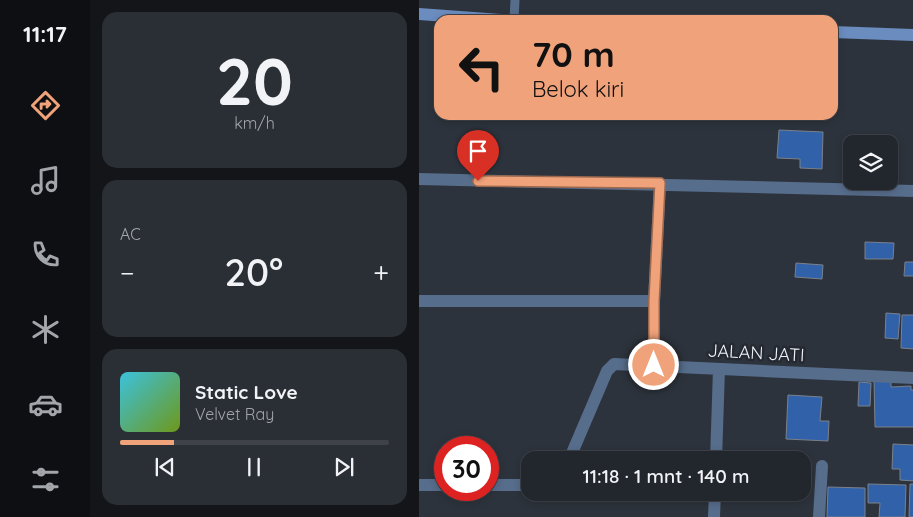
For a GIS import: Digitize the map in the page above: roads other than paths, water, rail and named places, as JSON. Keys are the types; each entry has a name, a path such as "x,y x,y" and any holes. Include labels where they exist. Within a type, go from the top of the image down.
{"street":[{"path":"419,14 434,15"},
{"path":"838,32 913,35"},
{"path":"419,179 660,183 913,191"},
{"path":"654,365 654,301 660,183"},
{"path":"419,301 654,301"},
{"name":"JALAN JATI","path":"573,451 611,366 618,363 913,378"},
{"path":"716,451 719,369"},
{"path":"819,517 822,466"},
{"path":"419,485 434,485"},
{"path":"499,485 521,485"},
{"path":"714,517 715,501"}],"lane":[{"path":"514,15 515,0"}]}
